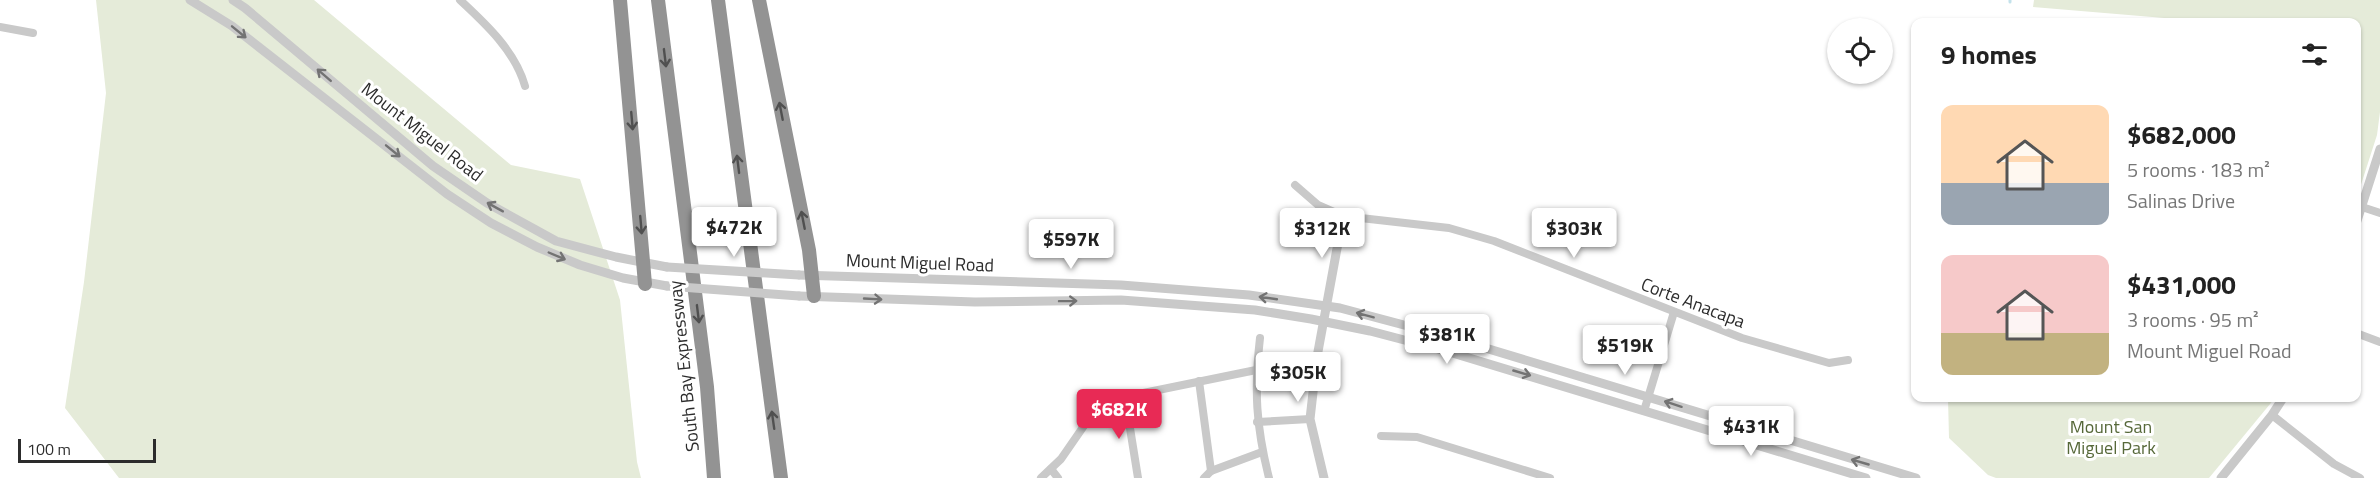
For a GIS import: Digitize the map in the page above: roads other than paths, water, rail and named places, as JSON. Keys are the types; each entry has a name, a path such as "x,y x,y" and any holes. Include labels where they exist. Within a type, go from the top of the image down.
{"highway":[{"path":"620,0 645,284"},
{"name":"South Bay Expressway","path":"658,0 707,387 714,478"},
{"path":"718,0 753,283 781,478"},
{"path":"759,0 806,275 814,296"}],"street":[{"name":"Mount Miguel Road","path":"190,0 232,26 440,188 483,218 514,236 601,272 645,284 799,296 975,302 1121,300 1256,310 1370,330 1866,478"},
{"name":"Mount Miguel Road","path":"233,0 432,166 487,203 556,241 667,267 806,275 1132,286 1249,295 1326,307 1449,337 1916,478"},
{"path":"460,0 511,54 525,86"},
{"path":"0,27 33,33"},
{"path":"2361,210 2380,149"},
{"name":"Corte Anacapa","path":"1294,185 1318,205 1343,216 1456,230 1494,241 1742,338 1829,363 1848,360"},
{"path":"2362,207 2380,213"},
{"path":"1324,478 1310,419 1323,322 1343,216"},
{"path":"1644,411 1674,312"},
{"path":"2361,335 2380,342"},
{"path":"1260,338 1256,370 1257,422 1269,478"},
{"path":"1041,478 1068,449 1088,420 1101,408 1119,398 1256,370"},
{"path":"1199,381 1211,471"},
{"path":"1119,398 1129,422 1138,478"},
{"path":"2221,478 2280,402"},
{"path":"2272,415 2334,464 2360,478"},
{"path":"1257,422 1310,419"},
{"path":"1381,436 1417,437 1550,478"},
{"path":"1204,478 1211,471 1262,452"},
{"path":"1051,469 1058,478"}],"park label":[{"name":"Mount San Miguel Park","path":"2111,437"}]}
